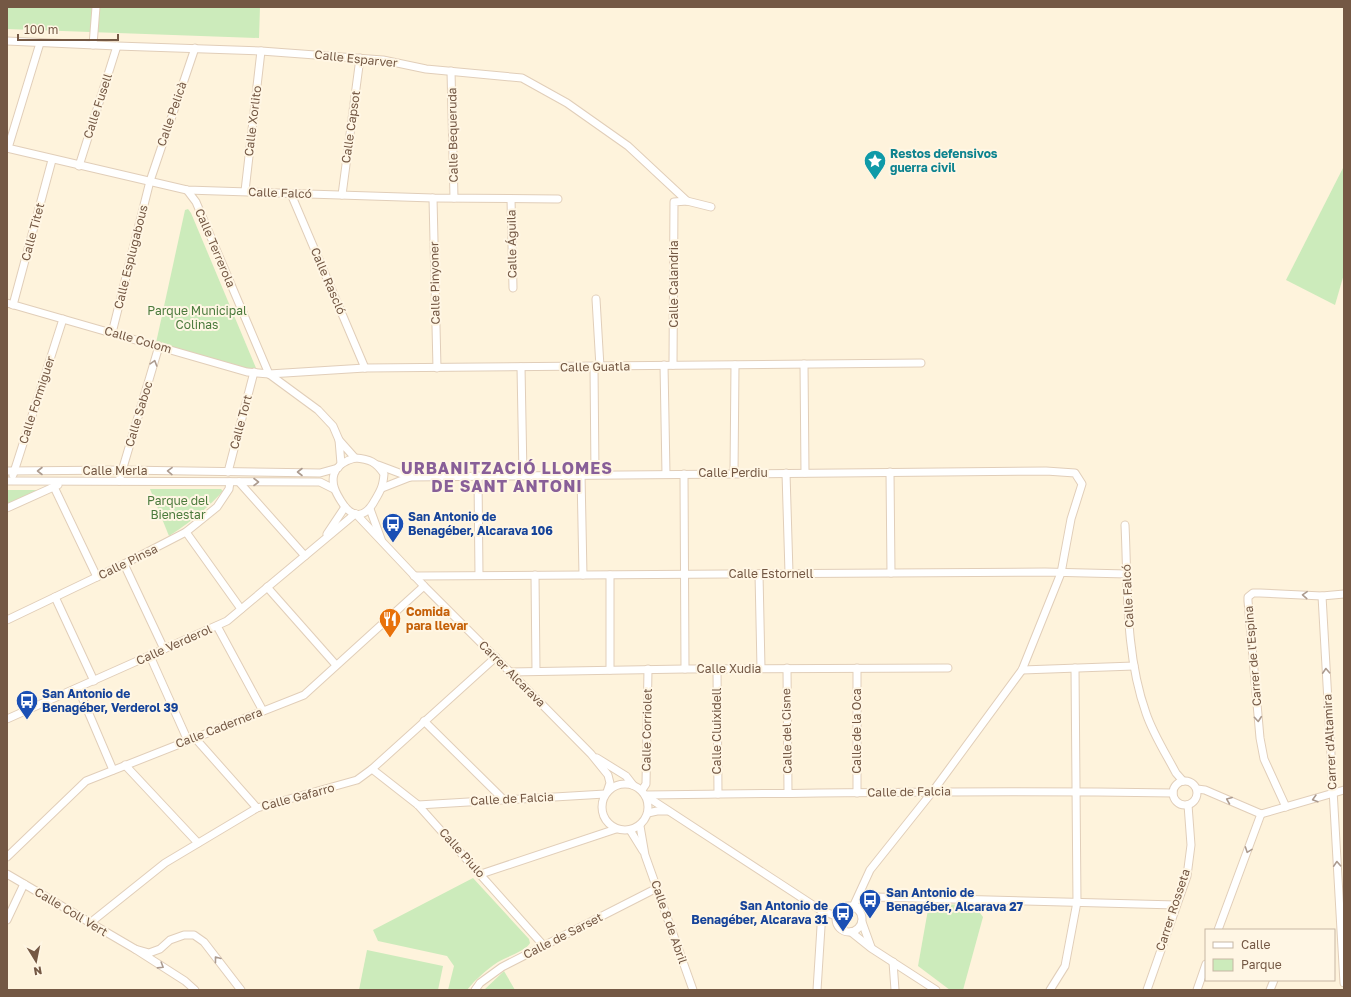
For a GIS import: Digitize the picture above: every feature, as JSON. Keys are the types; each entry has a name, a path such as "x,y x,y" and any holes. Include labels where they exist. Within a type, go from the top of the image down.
{"street":[{"path":"93,45 96,7"},
{"name":"Calle Esparver","path":"7,41 261,51 360,58 383,60 426,69 522,78 568,103 628,146 687,200"},
{"path":"7,148 40,43"},
{"name":"Calle Fusell","path":"79,166 117,46"},
{"name":"Calle Pelicà","path":"150,181 195,48"},
{"name":"Calle Xorlito","path":"245,191 261,51"},
{"name":"Calle Capsot","path":"342,195 360,58"},
{"name":"Calle Bequeruda","path":"451,72 454,198"},
{"name":"Calle Falcó","path":"7,148 52,160 187,190 433,198 558,199"},
{"name":"Calle Titet","path":"10,304 52,160"},
{"name":"Calle Esplugabous","path":"112,333 150,181"},
{"name":"Calle Terrerola","path":"187,190 196,202 269,374"},
{"name":"Calle Rascló","path":"292,194 365,368"},
{"name":"Calle Pinyoner","path":"433,198 437,368"},
{"name":"Calle Águila","path":"511,199 513,288"},
{"path":"687,200 711,207"},
{"name":"Calle Calandria","path":"674,365 674,202 687,200"},
{"path":"595,474 597,367 596,299"},
{"name":"Calle Colom","path":"10,304 247,372 269,374"},
{"name":"Calle Formiguer","path":"9,481 11,471 63,319"},
{"name":"Calle Saboc","path":"119,481 159,346"},
{"name":"Calle Guatla","path":"269,374 365,368 921,363"},
{"path":"804,364 805,473"},
{"path":"664,365 666,474"},
{"path":"734,473 735,365"},
{"path":"521,367 523,475"},
{"name":"Calle Tort","path":"229,472 254,372"},
{"path":"269,374 318,410 333,426 339,440 356,458"},
{"path":"339,440 340,466"},
{"path":"356,458 366,459 378,465 384,474 382,488 370,508 363,514 351,513 345,507 334,489 334,474 347,460 356,458"},
{"name":"Calle Perdiu","path":"378,465 410,477"},
{"name":"Calle Merla","path":"11,471 122,470 320,472 340,466"},
{"name":"Calle Perdiu","path":"382,488 410,477 581,474 1055,471 1075,473 1082,484 1071,519 1061,573"},
{"path":"229,472 232,482 305,556"},
{"path":"229,472 232,482"},
{"path":"890,472 891,573"},
{"path":"786,473 789,574"},
{"path":"581,474 583,575"},
{"path":"684,474 685,669"},
{"path":"478,476 479,575"},
{"name":"Calle Merla","path":"9,481 320,482 334,489"},
{"path":"7,508 67,481"},
{"name":"Calle Pinsa","path":"7,620 124,564 186,532 217,506 232,482"},
{"path":"54,487 97,577"},
{"name":"Calle Verderol","path":"323,540 345,507"},
{"name":"Carrer Alcarava","path":"370,508 382,543"},
{"name":"Calle Verderol","path":"7,720 227,621 355,514"},
{"name":"Carrer Alcarava","path":"355,514 414,576 591,754 608,775 610,783 606,793"},
{"name":"Calle Falcó","path":"1125,525 1130,634 1134,666"},
{"path":"186,532 241,609"},
{"path":"124,564 164,649"},
{"name":"Calle Estornell","path":"414,576 891,573 1127,574"},
{"path":"855,908 870,870 933,791 1022,670 1061,573"},
{"path":"759,574 761,668"},
{"path":"535,575 536,671"},
{"path":"610,575 610,670"},
{"name":"Calle Cadernera","path":"7,857 86,781 304,695 424,586"},
{"path":"267,587 336,665"},
{"name":"Carrer de l'Espina","path":"1286,807 1264,759 1260,738 1248,597 1253,594 1260,593 1322,596 1344,594"},
{"name":"Carrer d'Altamira","path":"1322,596 1341,960 1344,984"},
{"path":"55,597 94,681"},
{"path":"217,626 263,711"},
{"path":"150,656 188,741"},
{"name":"Calle Gafarro","path":"90,923 165,863 257,808 357,780 372,769 496,657"},
{"path":"1022,670 1134,666 1146,714 1176,773 1183,781"},
{"name":"Calle del Cisne","path":"787,668 788,793"},
{"name":"Calle de la Oca","path":"856,668 858,793"},
{"name":"Calle Xudia","path":"510,672 648,669 948,668"},
{"path":"1050,990 1065,966 1077,902 1075,668"},
{"name":"Calle Corriolet","path":"644,794 646,784 648,669"},
{"name":"Calle Cluixidell","path":"717,669 718,794"},
{"path":"78,688 112,770"},
{"path":"424,721 503,799"},
{"path":"195,738 257,808"},
{"name":"Carrer Alcarava","path":"591,754 626,776 634,785"},
{"path":"125,765 198,843"},
{"name":"Calle Piulo","path":"372,769 418,805 544,946"},
{"path":"1197,789 1196,798 1191,804 1188,805 1178,802 1173,793 1177,784 1183,781 1191,782 1197,789 1210,792 1261,814 1344,790"},
{"path":"644,794 649,808 645,820 640,826 623,831 609,825 604,818 602,811 602,804 606,793 619,784 634,785 667,811 822,911 836,916"},
{"name":"Calle de Falcia","path":"644,794 858,793 933,791 1173,793"},
{"name":"Calle de Falcia","path":"418,805 606,793"},
{"name":"Carrer Rosseta","path":"1147,990 1187,876 1191,845 1188,805"},
{"path":"648,813 667,811"},
{"path":"1218,929 1261,814"},
{"name":"Calle 8 de Abril","path":"640,826 645,854 693,990"},
{"path":"481,874 616,829"},
{"name":"Calle 8 de Abril","path":"630,830 645,854"},
{"name":"Calle Coll Vert","path":"7,874 134,949 185,981 195,990"},
{"path":"7,920 24,884"},
{"name":"Calle de Sarset","path":"474,990 480,983 502,967 657,888"},
{"path":"855,908 875,897 1176,905"},
{"path":"871,948 862,922 862,916 855,908 849,906 843,907 839,910 836,916 836,923 841,929 851,932 871,948 936,990"},
{"path":"817,990 822,911"},
{"path":"851,932 858,928 862,922"},
{"name":"Calle Coll Vert","path":"134,949 149,953 160,949 170,940 184,935 194,935 204,942 241,990"},
{"path":"893,962 895,990"},
{"path":"1197,990 1205,967"}],"green space":[{"path":"7,7 260,7 259,38 7,29"},
{"path":"1344,166 1344,274 1335,305 1286,280"},
{"name":"Parque Municipal Colinas","path":"188,209 256,369 249,369 156,343 185,210"},
{"name":"Parque del Bienestar","path":"150,489 221,489 223,491 198,515 169,536"},
{"path":"7,490 44,490 7,506"},
{"path":"473,878 529,939 530,943 516,954 489,968 467,990 448,990 454,966 447,956 378,941 373,930"},
{"path":"929,904 974,905 983,917 963,990 950,990 918,966"},
{"path":"367,950 443,966 438,990 359,990"},
{"path":"504,971 515,990 484,990"}],"place":[{"name":"Restos defensivos guerra civil","path":"875,180"},
{"name":"San Antonio de Benagéber, Alcarava 106","path":"393,544"},
{"name":"Comida para llevar","path":"390,638"},
{"name":"San Antonio de Benagéber, Verderol 39","path":"27,720"},
{"name":"San Antonio de Benagéber, Alcarava 27","path":"870,920"},
{"name":"San Antonio de Benagéber, Alcarava 31","path":"843,932"}],"district":[{"name":"URBANITZACIÓ LLOMES DE SANT ANTONI","path":"507,477"}]}
